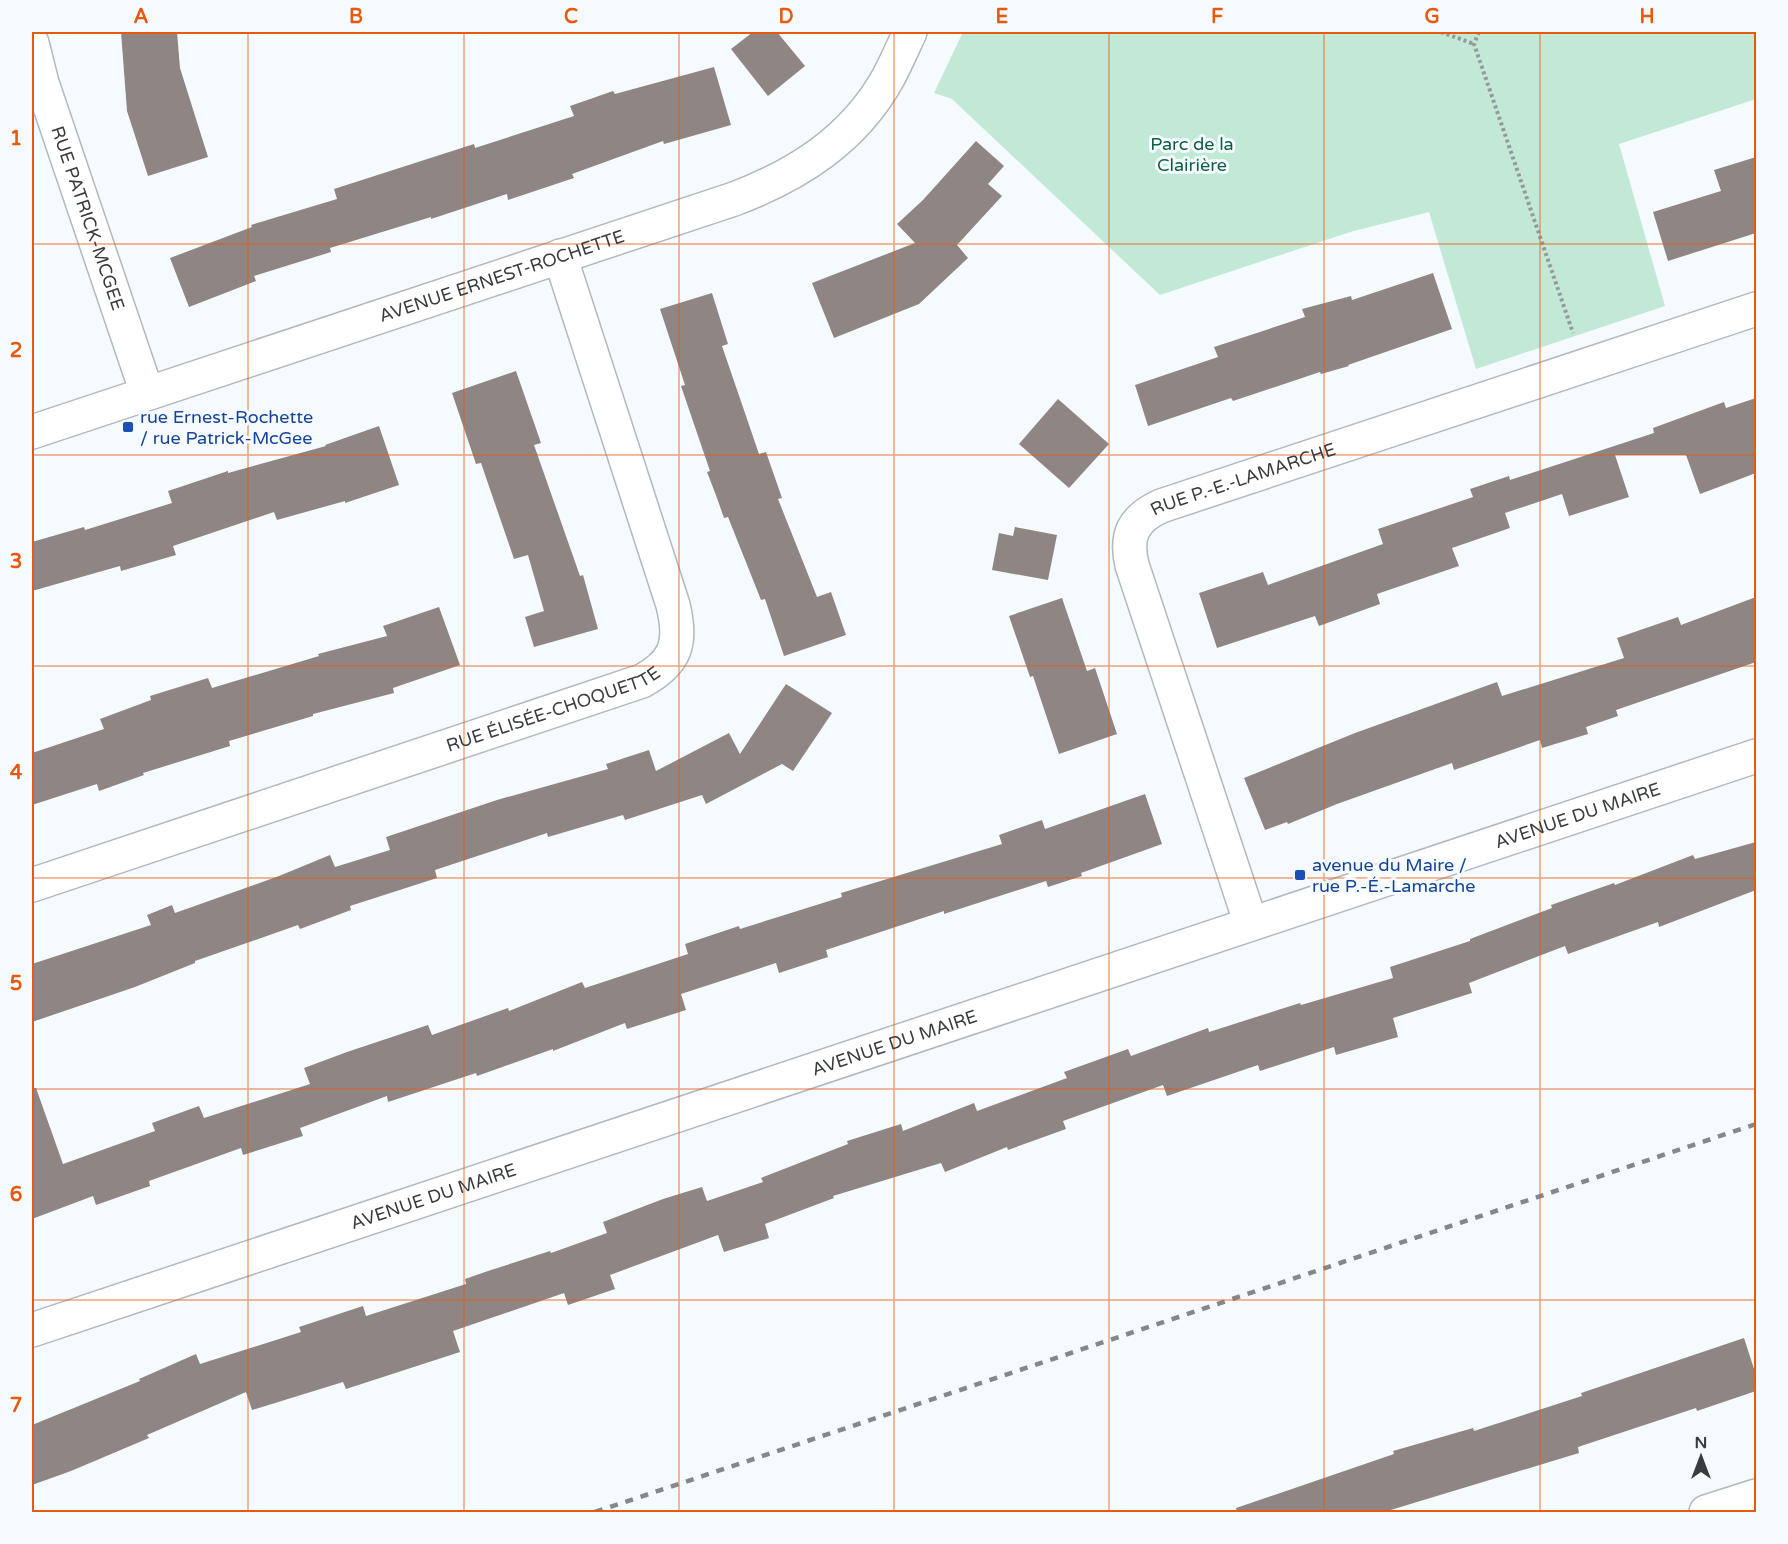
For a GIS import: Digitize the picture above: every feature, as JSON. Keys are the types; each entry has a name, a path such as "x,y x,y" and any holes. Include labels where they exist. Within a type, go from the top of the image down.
{"street":[{"name":"AVENUE ERNEST-ROCHETTE","path":"32,432 771,185 806,165 842,136 874,100 888,78 910,32"},
{"name":"RUE PATRICK-MCGEE","path":"32,43 42,83 147,393"},
{"name":"RUE ÉLISÉE-CHOQUETTE","path":"32,885 642,681 655,674 667,663 675,651 677,637 677,621 673,605 560,256"},
{"name":"RUE P.-E.-LAMARCHE","path":"1251,924 1132,565 1129,553 1132,529 1140,519 1161,506 1756,309"},
{"name":"AVENUE DU MAIRE","path":"32,1330 1756,756"},
{"path":"1706,1512 1756,1496"}],"path":[{"path":"1441,32 1474,44"},
{"path":"1479,32 1474,44 1575,339"}],"green space":[{"name":"Parc de la Clairière","path":"963,32 1756,32 1756,99 1619,144 1665,306 1476,369 1429,212 1350,232 1160,295 952,99 934,93"}],"building":[{"path":"121,32 177,32 180,68 208,157 148,176 127,111"},
{"path":"753,32 777,32 805,66 768,96 731,49"},
{"path":"714,67 731,125 664,144 663,141 572,174 574,178 508,200 507,194 330,248 331,252 254,276 256,281 189,307 170,258 252,227 251,225 337,199 334,189 474,144 475,148 574,116 570,106 613,91 615,94"},
{"path":"976,141 1004,166 988,184 1002,196 957,245 968,258 919,304 834,338 812,283 915,243 897,224 923,200"},
{"path":"1756,157 1756,233 1668,261 1653,212 1721,191 1714,170"},
{"path":"1433,273 1452,329 1349,366 1321,374 1320,372 1233,401 1231,398 1148,426 1135,385 1218,357 1214,347 1305,317 1302,309 1351,296 1352,300"},
{"path":"712,293 728,344 722,346 759,454 766,452 782,498 778,499 817,597 831,592 846,635 784,656 765,599 761,600 728,517 724,518 707,472 710,471 681,386 685,385 660,309"},
{"path":"516,371 541,443 534,445 580,576 583,575 598,629 534,647 525,617 544,611 528,555 514,559 481,463 476,464 452,393"},
{"path":"1756,398 1756,473 1700,494 1686,455 1615,455 1629,497 1569,516 1562,494 1505,513 1510,528 1452,548 1459,566 1377,594 1380,604 1319,626 1315,616 1217,648 1199,593 1263,572 1268,585 1383,544 1378,529 1473,497 1470,489 1509,476 1510,480 1654,433 1653,428 1724,402 1726,408"},
{"path":"1058,399 1109,444 1069,488 1019,444"},
{"path":"379,426 399,485 345,503 345,501 277,520 274,512 173,546 176,555 121,571 120,566 32,591 32,542 84,527 85,530 172,503 168,491 228,471 228,473 326,446"},
{"path":"1015,527 1057,535 1048,580 992,570 999,533 1013,536"},
{"path":"1756,597 1756,662 1616,710 1618,716 1586,727 1588,734 1542,748 1540,740 1454,770 1452,763 1288,824 1287,822 1265,830 1244,778 1355,733 1497,682 1502,696 1624,658 1617,638 1678,617 1681,625"},
{"path":"1062,598 1087,671 1095,668 1117,734 1059,754 1033,676 1030,677 1009,616"},
{"path":"439,607 460,665 393,688 394,693 313,714 313,716 229,741 230,746 143,773 144,775 99,791 97,784 32,805 32,753 104,729 100,719 151,700 150,696 208,678 212,688 319,656 318,654 387,636 383,626"},
{"path":"786,684 832,713 793,771 782,764 706,804 702,795 625,820 623,815 548,837 547,833 435,870 437,878 350,906 351,910 300,929 298,925 195,961 195,963 135,987 32,1022 32,964 151,925 147,915 172,905 175,913 330,855 335,867 390,850 386,837 497,800 608,769 606,764 649,750 656,771 729,733 740,754"},
{"path":"1145,794 1162,844 1081,873 1082,876 1048,887 1046,881 944,914 944,911 826,950 828,957 779,973 776,963 681,994 686,1010 627,1029 625,1023 553,1051 553,1049 477,1076 476,1073 388,1102 387,1096 300,1128 303,1136 243,1155 241,1148 149,1181 150,1186 96,1205 93,1196 32,1219 32,1088 36,1088 63,1164 155,1131 152,1123 199,1106 204,1118 310,1084 304,1068 347,1052 428,1025 432,1035 508,1008 509,1011 582,982 585,988 688,954 685,944 842,897 841,893 1002,844 999,835 1042,820 1045,829"},
{"path":"1756,842 1756,890 1659,927 1658,922 1568,954 1565,946 1469,983 1472,993 1393,1018 1398,1037 1336,1055 1334,1047 1260,1071 1258,1065 1167,1096 1163,1085 1063,1121 1066,1129 1008,1150 1007,1147 945,1172 941,1163 833,1196 834,1198 765,1224 769,1238 724,1252 718,1235 610,1275 615,1289 568,1305 564,1293 453,1331 460,1352 346,1389 343,1382 252,1410 246,1392 147,1435 149,1438 32,1485 32,1425 140,1381 139,1379 196,1354 200,1364 301,1332 299,1327 363,1306 366,1316 466,1284 465,1279 607,1233 603,1222 663,1199 702,1187 707,1201 763,1182 761,1178 848,1144 847,1141 901,1124 903,1131 974,1103 977,1111 1067,1078 1064,1072 1128,1049 1131,1056 1208,1028 1209,1032 1300,1003 1301,1005 1393,978 1390,967 1470,941 1470,939 1552,908 1551,905 1614,883 1615,885 1693,855 1695,859"},
{"path":"1744,1338 1756,1375 1756,1391 1578,1447 1579,1453 1384,1512 1237,1512 1236,1508 1394,1454 1393,1451 1473,1428 1474,1431 1582,1396 1581,1393"}],"railway":[{"path":"595,1512 1756,1124"}],"place":[{"name":"rue Ernest-Rochette / rue Patrick-McGee","path":"128,427"},
{"name":"avenue du Maire / rue P.-É.-Lamarche","path":"1300,875"}]}
